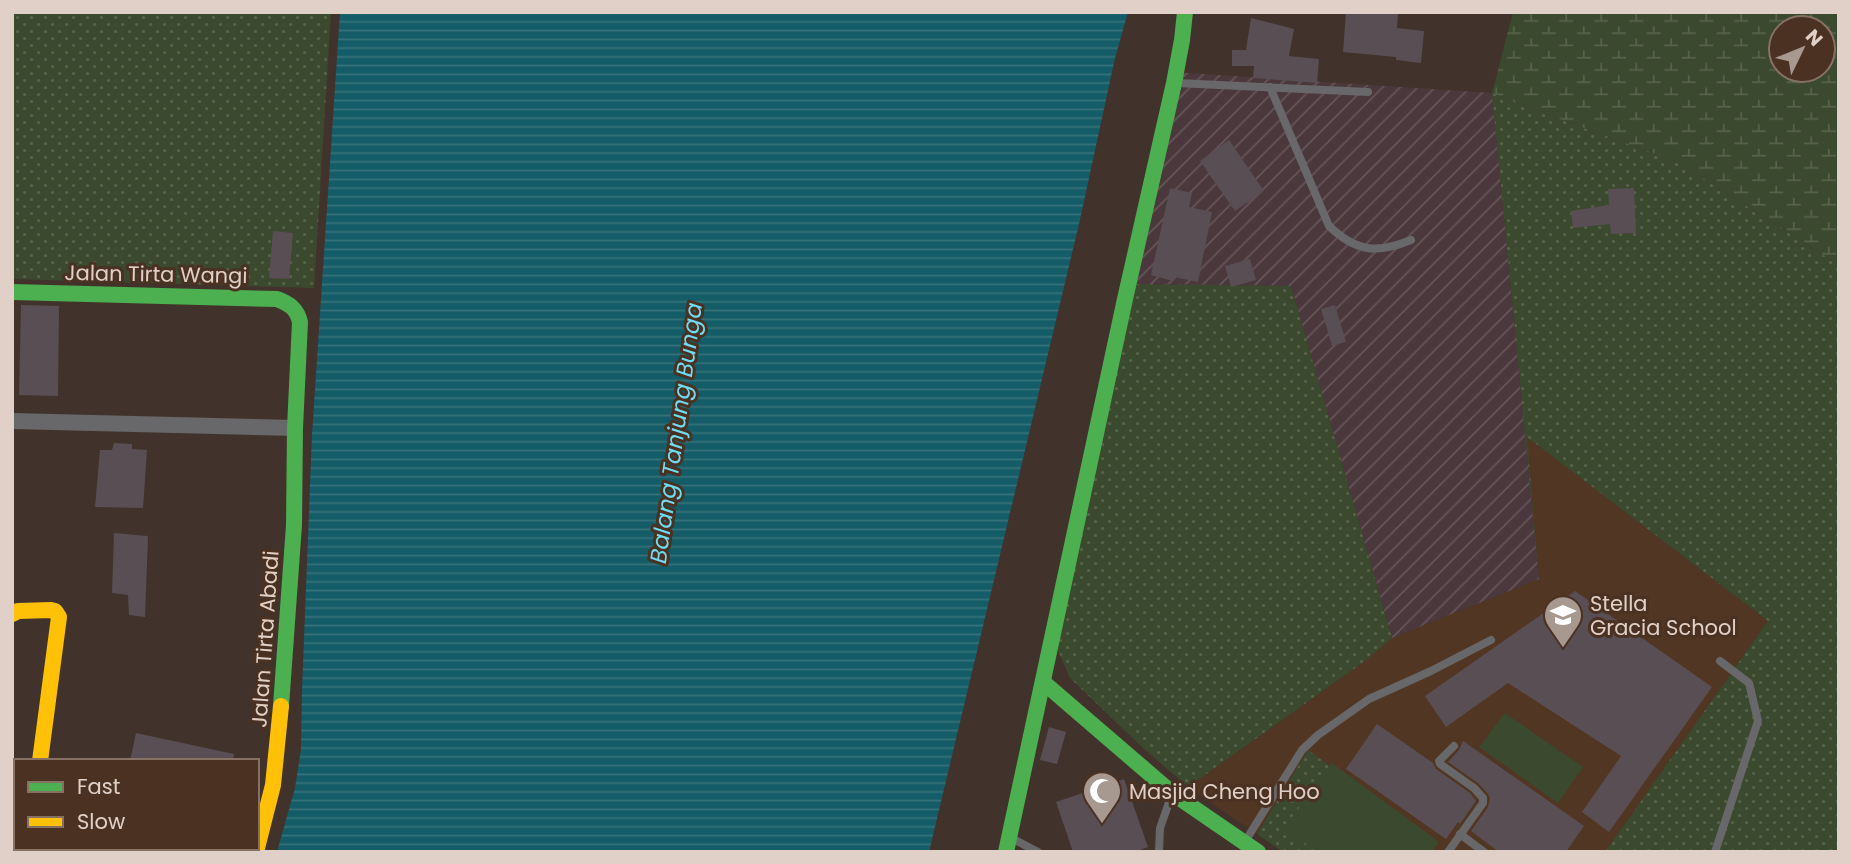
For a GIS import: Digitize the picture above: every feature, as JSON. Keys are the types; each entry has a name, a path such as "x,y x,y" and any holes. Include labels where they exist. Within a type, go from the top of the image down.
{"street":[{"path":"1007,844 1174,83 1185,12"},
{"name":"Jalan Tirta Wangi","path":"12,292 277,299 296,308"},
{"name":"Jalan Tirta Abadi","path":"259,840 273,785 282,702 294,525 300,322 296,308"},
{"path":"12,421 295,428"},
{"path":"12,614 18,611 51,610 59,617 40,759"},
{"path":"1043,682 1172,793 1251,847"}],"lane":[{"path":"1174,83 1368,92"},
{"path":"1270,88 1329,226 1343,240 1372,250 1392,248 1411,240"},
{"path":"1251,847 1302,750 1318,735 1369,699 1491,640"},
{"path":"1715,852 1758,721 1749,683 1720,661"},
{"path":"1448,852 1483,803 1483,798 1474,788 1440,764 1439,761 1454,746"},
{"path":"1159,852 1160,828 1172,793"},
{"path":"1460,834 1484,852"},
{"path":"1007,844 1038,852"}],"shaded area":[{"path":"1172,72 1492,93 1539,579 1392,638 1291,286 1130,284"},
{"name":"Stella Gracia School","path":"1527,437 1768,621 1605,852 1419,852 1308,751 1257,834 1188,787 1365,661 1392,638 1539,579"}],"green space":[{"path":"12,12 331,12 314,288 12,279"},
{"path":"1513,12 1839,12 1839,265 1678,162 1492,93"},
{"path":"1492,93 1678,162 1839,265 1839,852 1605,852 1768,621 1527,437 1539,579"},
{"path":"1130,284 1291,286 1392,638 1365,661 1188,787 1070,678 1056,646"},
{"path":"1505,713 1583,767 1558,803 1479,747"},
{"path":"1308,750 1429,838 1419,852 1283,852 1257,834"},
{"path":"1332,763 1439,842 1432,852 1317,852 1284,828"}],"water":[{"name":"Balang Tanjung Bunga","path":"340,12 1128,12 929,852 277,852 295,788 301,749 312,435"}],"building":[{"path":"1346,12 1398,12 1397,28 1424,31 1421,63 1396,60 1396,57 1343,52"},
{"path":"1251,18 1294,29 1289,56 1319,59 1317,83 1253,78 1254,66 1232,66 1232,50 1246,50"},
{"path":"1229,140 1264,191 1235,211 1200,161"},
{"path":"1170,188 1192,193 1189,207 1212,212 1198,282 1174,277 1173,281 1151,275"},
{"path":"1634,188 1636,233 1611,234 1610,224 1573,228 1571,211 1609,205 1608,189"},
{"path":"273,231 293,233 289,279 269,278"},
{"path":"1250,259 1256,280 1231,287 1225,266"},
{"path":"21,305 59,306 58,396 19,395"},
{"path":"1335,305 1346,342 1332,346 1321,309"},
{"path":"114,443 132,444 132,449 147,450 143,508 95,507 100,450 112,450"},
{"path":"114,533 148,536 145,617 129,615 128,595 112,593"},
{"path":"1575,591 1712,687 1609,832 1582,812 1621,756 1508,683 1446,727 1425,696"},
{"path":"1377,724 1433,763 1436,769 1470,793 1476,801 1446,839 1346,769"},
{"path":"1049,727 1066,732 1057,764 1040,760"},
{"path":"136,733 234,754 233,759 130,759"},
{"path":"1463,741 1584,826 1566,852 1499,852 1471,831 1488,807 1490,798 1478,783 1448,762"},
{"name":"Masjid Cheng Hoo","path":"1124,779 1148,847 1135,852 1073,852 1056,802"}],"waterway":[{"path":"100,850 106,852"}],"traffic: fast":[{"path":"1006,852 1174,83 1185,12"},
{"path":"12,292 277,299 295,310 300,322 294,525 281,706"},
{"path":"1043,682 1172,793 1258,852"}],"traffic: slow":[{"path":"12,614 18,611 51,610 59,617 40,759"},
{"path":"259,840 273,785 281,706"}],"place":[{"name":"Stella Gracia School","path":"1563,649"},
{"name":"Masjid Cheng Hoo","path":"1102,825"}]}
